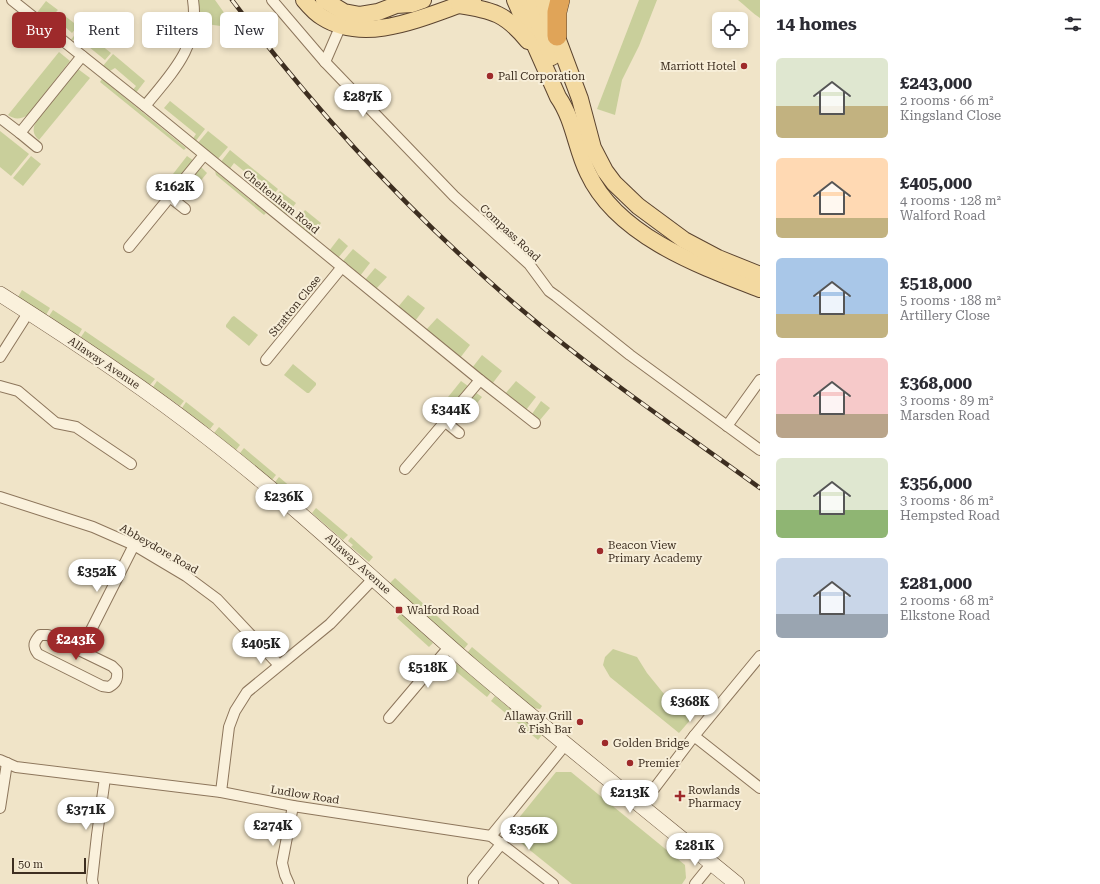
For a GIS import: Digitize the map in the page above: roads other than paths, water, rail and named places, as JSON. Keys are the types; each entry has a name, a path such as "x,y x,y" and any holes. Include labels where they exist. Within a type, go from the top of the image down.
{"highway":[{"path":"557,36 556,21 560,0"}],"main road":[{"path":"304,0 320,16 341,26 366,29 399,25 465,2 486,9 507,19 524,36 542,60"},
{"path":"324,0 344,12 360,15 378,12 398,3 412,4 423,0"},
{"path":"515,0 558,97 566,108"},
{"path":"529,0 560,78 566,97 566,108 579,151 588,173 605,200 625,221 644,235 683,257 760,290"},
{"path":"543,0 580,99 593,148 605,171 617,188 638,206 684,240 718,258 760,275"}],"street":[{"path":"145,106 176,68 184,55 193,33 195,11 193,0"},
{"name":"Compass Road","path":"272,0 325,62 454,196 529,264 549,291 630,355 760,450"},
{"name":"Cheltenham Road","path":"19,2 82,56 480,380 535,423"},
{"path":"325,62 341,26"},
{"path":"20,133 82,56"},
{"path":"3,120 37,147"},
{"path":"129,247 204,155"},
{"path":"156,186 185,209"},
{"name":"Stratton Close","path":"266,360 342,267"},
{"name":"Allaway Avenue","path":"0,294 117,370 209,438 301,514 450,646 565,745 737,884"},
{"path":"0,357 28,313"},
{"path":"405,469 480,380"},
{"path":"727,426 760,380"},
{"path":"0,386 18,391 56,423 76,427 131,464"},
{"path":"431,410 459,433"},
{"name":"Abbeydore Road","path":"0,497 93,527 134,545 186,576 217,599 279,665"},
{"path":"81,650 134,545"},
{"path":"221,792 229,727 235,710 247,692 330,624 374,578"},
{"path":"40,635 48,635 81,650 112,666 117,671 118,677 114,684 108,687 102,686 38,654 34,649 34,644 40,635"},
{"path":"389,718 450,646"},
{"path":"641,806 694,736 760,656"},
{"path":"694,736 760,788"},
{"path":"553,884 492,836 565,745"},
{"path":"0,808 3,762"},
{"name":"Ludlow Road","path":"3,762 16,767 221,792 293,806 492,836"},
{"path":"93,884 92,880 96,835 105,778"},
{"path":"290,884 285,875 282,863 293,806"},
{"path":"473,884 473,878 502,843"},
{"path":"695,884 712,863"}],"railway":[{"path":"232,0 298,83 368,163 443,239 550,334 639,401 760,488"}],"place":[{"name":"Marriott Hotel","path":"744,66"},
{"name":"Pall Corporation","path":"490,76"},
{"name":"Beacon View Primary Academy","path":"600,551"},
{"name":"Walford Road","path":"399,610"},
{"name":"Allaway Grill & Fish Bar","path":"580,722"},
{"name":"Golden Bridge","path":"605,743"},
{"name":"Premier","path":"630,763"},
{"name":"Rowlands Pharmacy","path":"680,796"}]}
